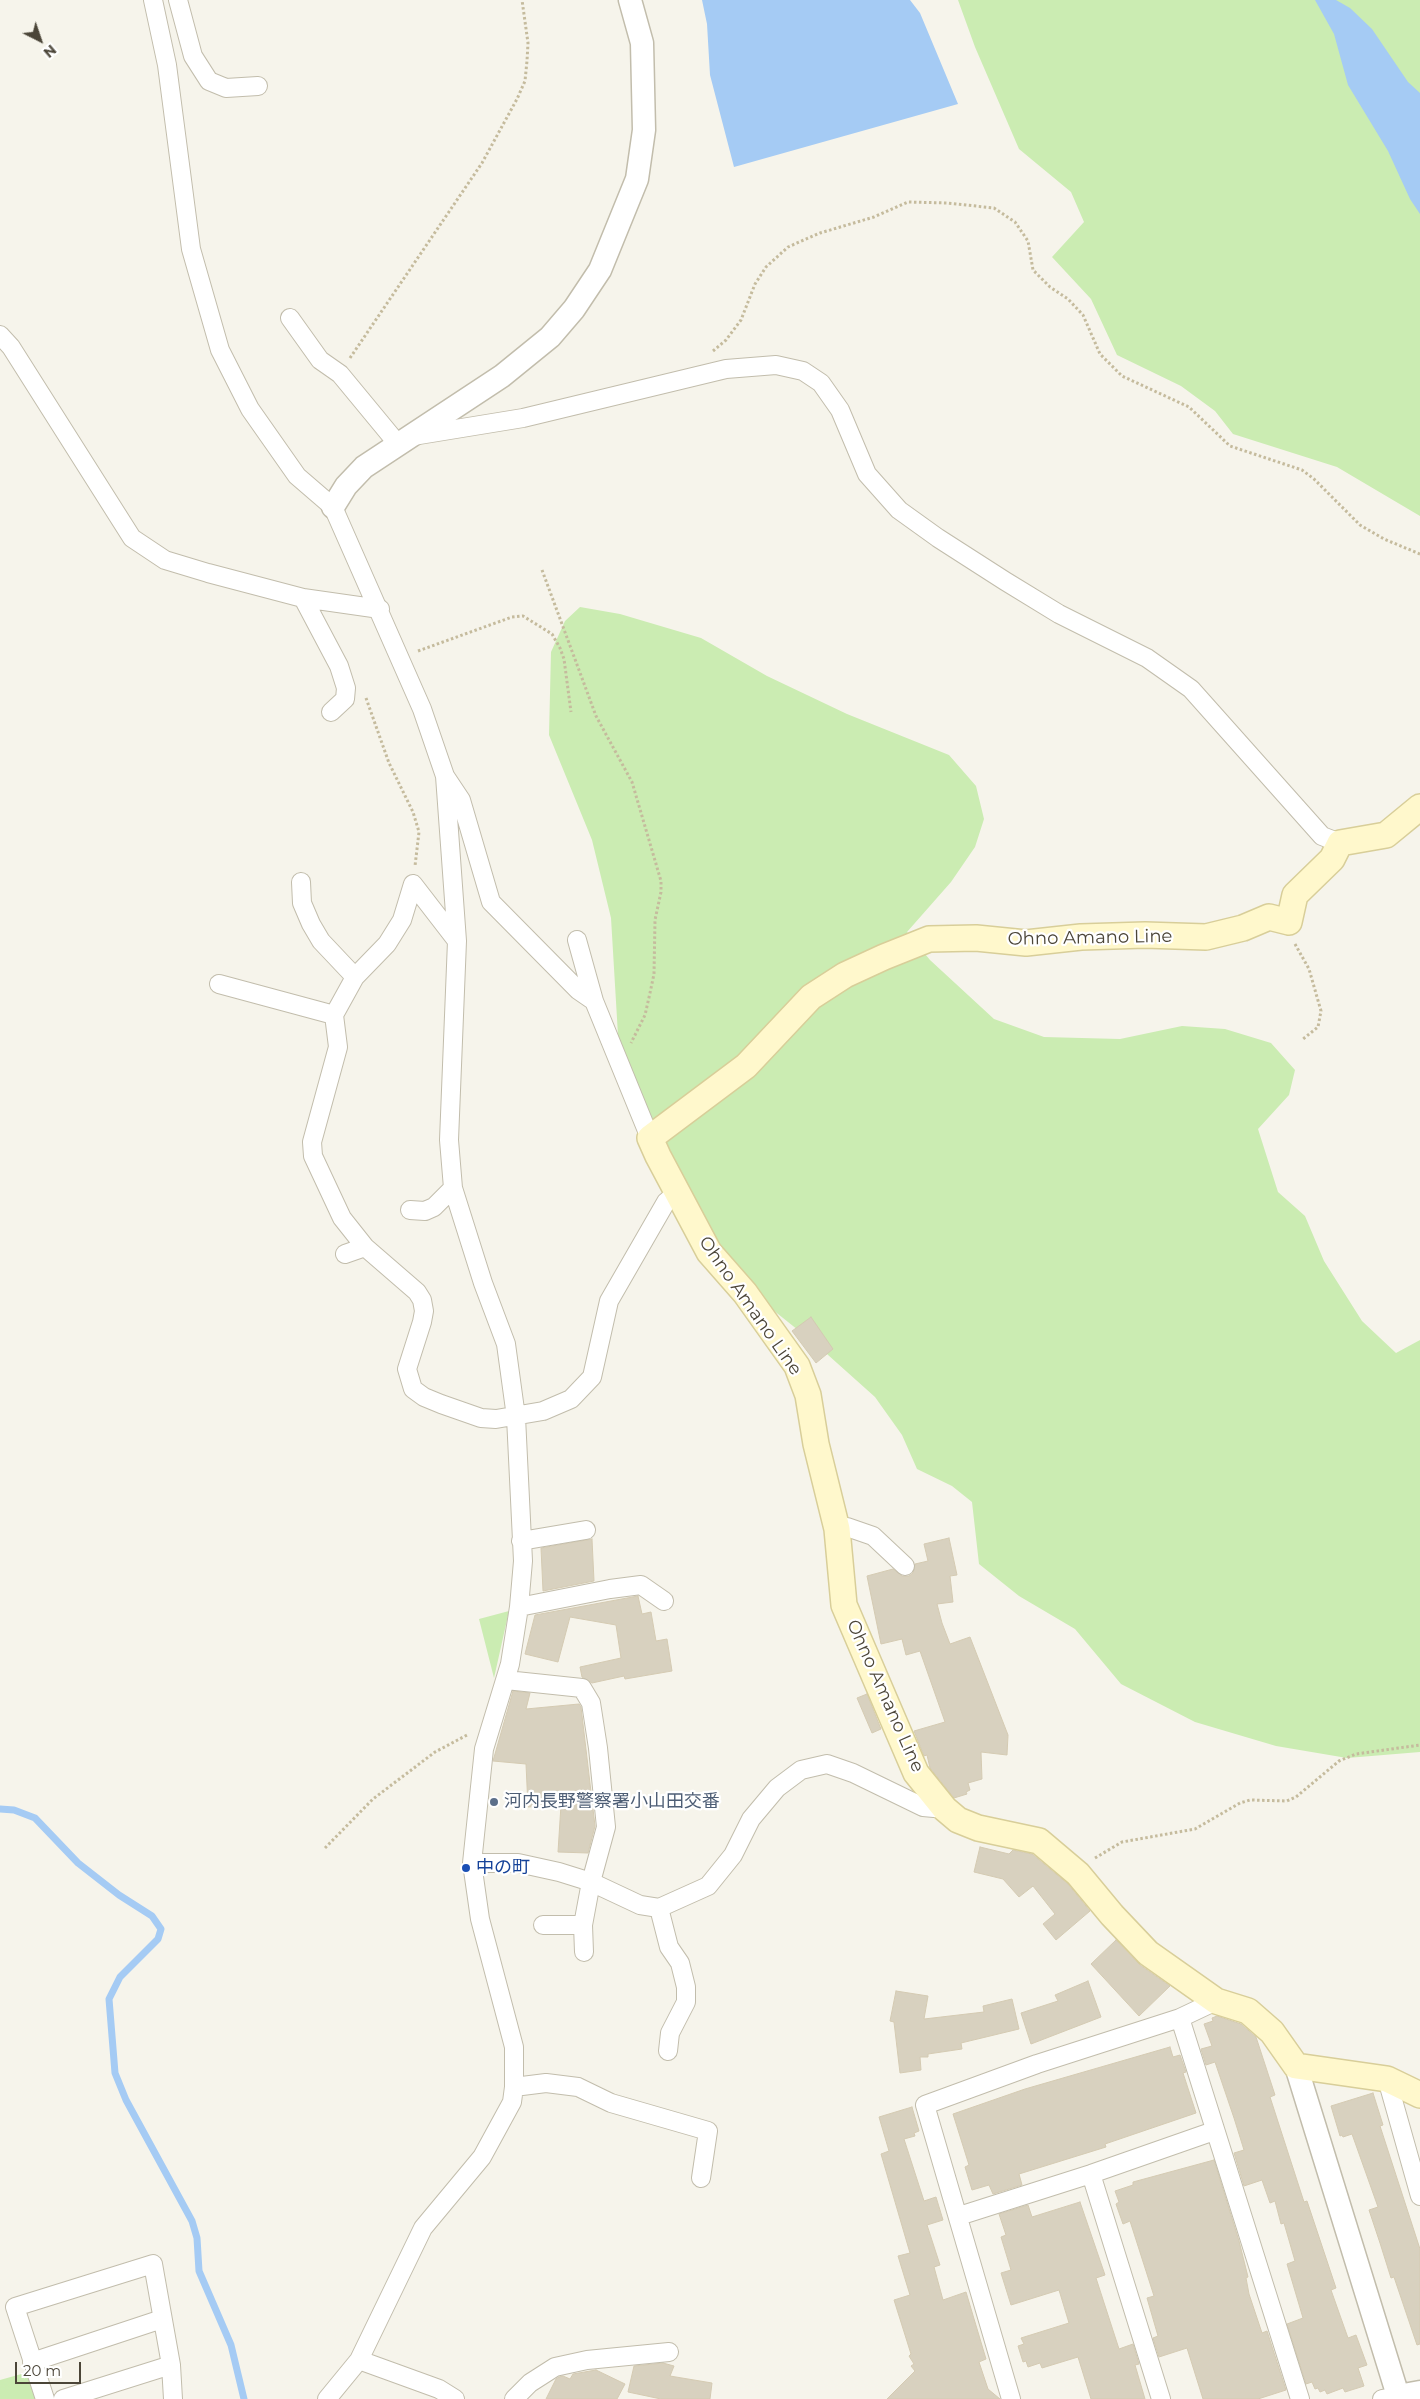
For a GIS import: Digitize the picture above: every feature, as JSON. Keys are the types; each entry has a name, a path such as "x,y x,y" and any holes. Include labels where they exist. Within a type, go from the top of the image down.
{"main road":[{"path":"1289,922 1295,895 1332,858 1340,843 1386,835 1420,807"},
{"name":"Ohno Amano Line","path":"1289,922 1269,917 1244,928 1206,937 1145,935 1081,937 1026,943 976,938 929,939 845,974 811,997 746,1066 650,1138 709,1252 745,1293 797,1366 808,1395 816,1444 837,1529 844,1605 916,1772 945,1809 958,1820 978,1828 1039,1841 1078,1874 1112,1915 1148,1953 1216,2001 1248,2011 1272,2032 1296,2066"},
{"path":"1296,2066 1387,2079 1420,2095"}],"street":[{"path":"153,0 167,65 191,249 220,350 250,409 297,476 333,507 380,609 422,709 445,776 461,800 491,902 578,990 594,1001"},
{"path":"178,0 193,56 209,81 226,88 258,86"},
{"path":"333,507 346,486 364,467 502,376 550,337 574,309 600,270 637,179 644,130 642,43 630,0"},
{"path":"290,318 320,360 340,374 401,441"},
{"path":"0,336 12,347 132,538 165,560 303,598 380,609"},
{"path":"401,441 523,418 726,370 776,365 803,372 821,383 840,410 867,474 899,510 938,538 1005,581 1060,614 1146,658 1191,689 1322,836 1340,843"},
{"path":"303,598 339,666 346,688 345,699 331,712"},
{"path":"327,2399 359,2360 423,2228 482,2157 512,2102 514,2087 514,2047 480,1919 472,1863 484,1749 506,1680 519,1607 523,1561 516,1417 506,1344 483,1283 453,1188 448,1140 457,941 445,776"},
{"path":"301,882 302,903 311,924 321,941 355,977"},
{"path":"413,884 457,941"},
{"path":"413,884 402,920 368,966 355,977 334,1015 338,1047 312,1142 313,1156 342,1218 365,1246 417,1292 422,1300 424,1311 422,1322 407,1369 413,1389 424,1397 481,1418 516,1417 562,1405 585,1387 592,1377 609,1301 666,1202 678,1192"},
{"path":"577,940 594,1001 618,1055 650,1138"},
{"path":"219,984 334,1015"},
{"path":"410,1210 425,1211 434,1207 453,1188"},
{"path":"345,1254 365,1246"},
{"path":"837,1529 847,1527 873,1536 905,1566"},
{"path":"521,1541 586,1530"},
{"path":"519,1607 610,1588 641,1585 664,1601"},
{"path":"506,1680 582,1688 591,1703 599,1756 606,1827 591,1882 583,1925 584,1952"},
{"path":"472,1863 518,1863 591,1882 640,1905 659,1908 708,1886 733,1855 751,1819 777,1788 801,1770 827,1764 853,1773 923,1807 945,1809"},
{"path":"659,1908 669,1947 680,1963 686,1988 686,2002 670,2033 668,2050"},
{"path":"543,1925 583,1925"},
{"path":"1011,2399 926,2105 1037,2064 1180,2018 1216,2001"},
{"path":"1180,2018 1214,2131 1300,2399"},
{"path":"1296,2066 1393,2398 1420,2392"},
{"path":"1387,2079 1420,2196"},
{"path":"514,2087 546,2083 578,2088 612,2104 708,2130 701,2178"},
{"path":"959,2216 1091,2174 1214,2131"},
{"path":"1091,2174 1161,2399"},
{"path":"45,2399 14,2307 153,2264 171,2366 173,2399"},
{"path":"32,2362 162,2319"},
{"path":"514,2399 530,2383 555,2367 587,2360 668,2352"},
{"path":"359,2360 439,2389 455,2399"},
{"path":"63,2399 171,2366"}],"path":[{"path":"340,374 482,163 517,99 525,81 528,62 528,43 522,0"},
{"path":"712,352 726,340 741,320 755,284 766,266 788,247 820,233 874,217 908,202 947,203 994,208 1014,222 1028,241 1033,270 1050,287 1068,299 1083,314 1100,354 1122,376 1189,407 1230,446 1302,470 1314,479 1360,524 1384,539 1420,554"},
{"path":"542,570 596,716 632,782 661,881 661,892 655,920 654,974 645,1015 635,1038 627,1049 618,1055"},
{"path":"400,658 512,617 523,616 552,634 560,648 564,659 572,712"},
{"path":"363,691 389,763 413,812 419,832 413,884"},
{"path":"1289,922 1292,940 1309,969 1321,1012 1318,1027 1303,1039"},
{"path":"325,1848 373,1799 435,1752 493,1720"},
{"path":"1078,1874 1095,1858 1122,1842 1195,1829 1240,1803 1250,1800 1287,1801 1296,1798 1339,1761 1356,1754 1420,1745"}],"green space":[{"path":"958,0 1420,0 1420,516 1337,467 1233,434 1215,411 1181,386 1117,355 1091,299 1052,257 1084,222 1071,192 1019,149 975,47"},
{"path":"580,607 620,614 701,638 767,676 847,714 949,755 976,786 984,819 975,847 951,882 907,932 930,960 994,1019 1044,1037 1120,1039 1182,1026 1225,1029 1271,1043 1295,1070 1289,1095 1258,1129 1278,1192 1305,1216 1324,1261 1362,1321 1396,1353 1420,1340 1420,1752 1347,1758 1276,1746 1195,1722 1121,1684 1075,1629 1019,1596 979,1564 972,1502 952,1486 917,1469 902,1435 875,1397 818,1346 753,1294 672,1208 619,1052 611,918 592,840 549,735 551,652 565,621"},
{"path":"509,1611 494,1678 479,1619"},
{"path":"32,2371 41,2399 0,2399 0,2380"}],"water":[{"path":"702,0 910,0 920,13 958,104 734,167 710,75 707,24"},
{"path":"1315,0 1336,0 1350,8 1372,29 1408,82 1420,93 1420,214 1410,199 1388,151 1348,85 1334,34"}],"building":[{"path":"811,1317 833,1349 816,1363 792,1331"},
{"path":"949,1538 957,1575 950,1576 953,1602 937,1604 942,1623 950,1644 970,1637 1008,1735 1007,1755 981,1752 982,1779 968,1783 970,1790 966,1792 967,1794 954,1798 930,1768 927,1755 924,1756 914,1731 945,1722 920,1651 906,1655 902,1639 881,1644 867,1576 893,1569 902,1576 909,1576 913,1573 915,1564 928,1561 924,1544"},
{"path":"592,1539 594,1581 543,1591 541,1548"},
{"path":"638,1596 642,1614 651,1612 656,1641 667,1639 672,1671 625,1679 624,1676 592,1683 582,1677 580,1667 621,1658 616,1625 570,1617 558,1662 525,1654 535,1615"},
{"path":"513,1691 530,1693 526,1709 579,1704 581,1707 595,1826 588,1853 558,1852 561,1805 528,1807 526,1764 493,1761"},
{"path":"867,1694 881,1729 872,1733 857,1698"},
{"path":"980,1847 1009,1854 1013,1850 1032,1854 1068,1884 1090,1911 1056,1940 1043,1924 1055,1914 1033,1886 1019,1897 1003,1879 974,1872"},
{"path":"1116,1940 1140,1965 1170,1986 1139,2016 1091,1964"},
{"path":"1088,1981 1101,2017 1031,2044 1021,2013 1058,2001 1055,1995"},
{"path":"896,1991 928,1996 924,2019 984,2012 983,2006 1012,1999 1019,2029 961,2043 962,2049 928,2054 928,2057 920,2057 921,2070 900,2073 894,2022 890,2021"},
{"path":"1217,2016 1241,2024 1256,2037 1275,2095 1270,2097 1304,2202 1307,2201 1336,2288 1331,2290 1348,2338 1356,2335 1367,2365 1358,2368 1364,2386 1345,2392 1343,2388 1327,2394 1325,2390 1320,2392 1318,2388 1315,2389 1312,2382 1306,2384 1287,2324 1303,2318 1287,2264 1295,2261 1284,2223 1281,2224 1275,2201 1270,2203 1262,2180 1244,2186 1234,2153 1244,2150 1234,2118 1215,2062 1206,2065 1201,2049 1212,2046 1204,2024 1213,2021 1212,2018"},
{"path":"1170,2047 1173,2057 1180,2055 1186,2072 1183,2073 1196,2113 1105,2144 1106,2147 1019,2174 1022,2185 993,2194 989,2185 972,2190 965,2167 969,2165 953,2114 1025,2089"},
{"path":"1373,2093 1383,2125 1380,2126 1420,2249 1420,2344 1417,2345 1394,2277 1391,2278 1369,2210 1378,2207 1352,2134 1340,2136 1331,2106"},
{"path":"912,2107 919,2131 914,2133 915,2136 904,2139 924,2201 936,2197 943,2220 927,2225 940,2265 934,2267 943,2300 966,2292 986,2359 979,2362 988,2389 1000,2399 887,2399 915,2371 911,2366 914,2364 909,2356 911,2354 894,2300 910,2295 898,2256 910,2253 881,2154 889,2151 879,2117"},
{"path":"1214,2160 1239,2241 1248,2277 1246,2278 1249,2294 1262,2333 1267,2331 1286,2390 1258,2399 1203,2399 1187,2348 1159,2357 1153,2338 1158,2336 1147,2298 1154,2296 1130,2221 1123,2224 1116,2204 1119,2202 1115,2191 1133,2185 1133,2182"},
{"path":"1080,2202 1105,2275 1096,2278 1119,2349 1133,2344 1139,2364 1135,2365 1145,2399 1091,2399 1078,2357 1042,2368 1040,2363 1028,2367 1026,2361 1023,2362 1018,2346 1024,2344 1021,2338 1069,2323 1059,2290 1011,2305 1001,2273 1011,2270 1001,2237 1006,2235 999,2214 1028,2205 1032,2217"},
{"path":"663,2363 674,2366 670,2376 712,2383 710,2399 661,2399 628,2392 634,2366"},
{"path":"596,2370 625,2384 617,2399 546,2399 556,2379 559,2377 563,2376 570,2379 573,2374"}],"waterway":[{"path":"0,1809 14,1810 35,1818 78,1863 119,1895 152,1916 161,1929 158,1939 120,1977 109,1999 115,2073 126,2100 192,2221 197,2238 199,2271 231,2345 244,2399"}],"place":[{"name":"河内長野警察署小山田交番","path":"494,1802"},
{"name":"中の町","path":"466,1868"}]}
